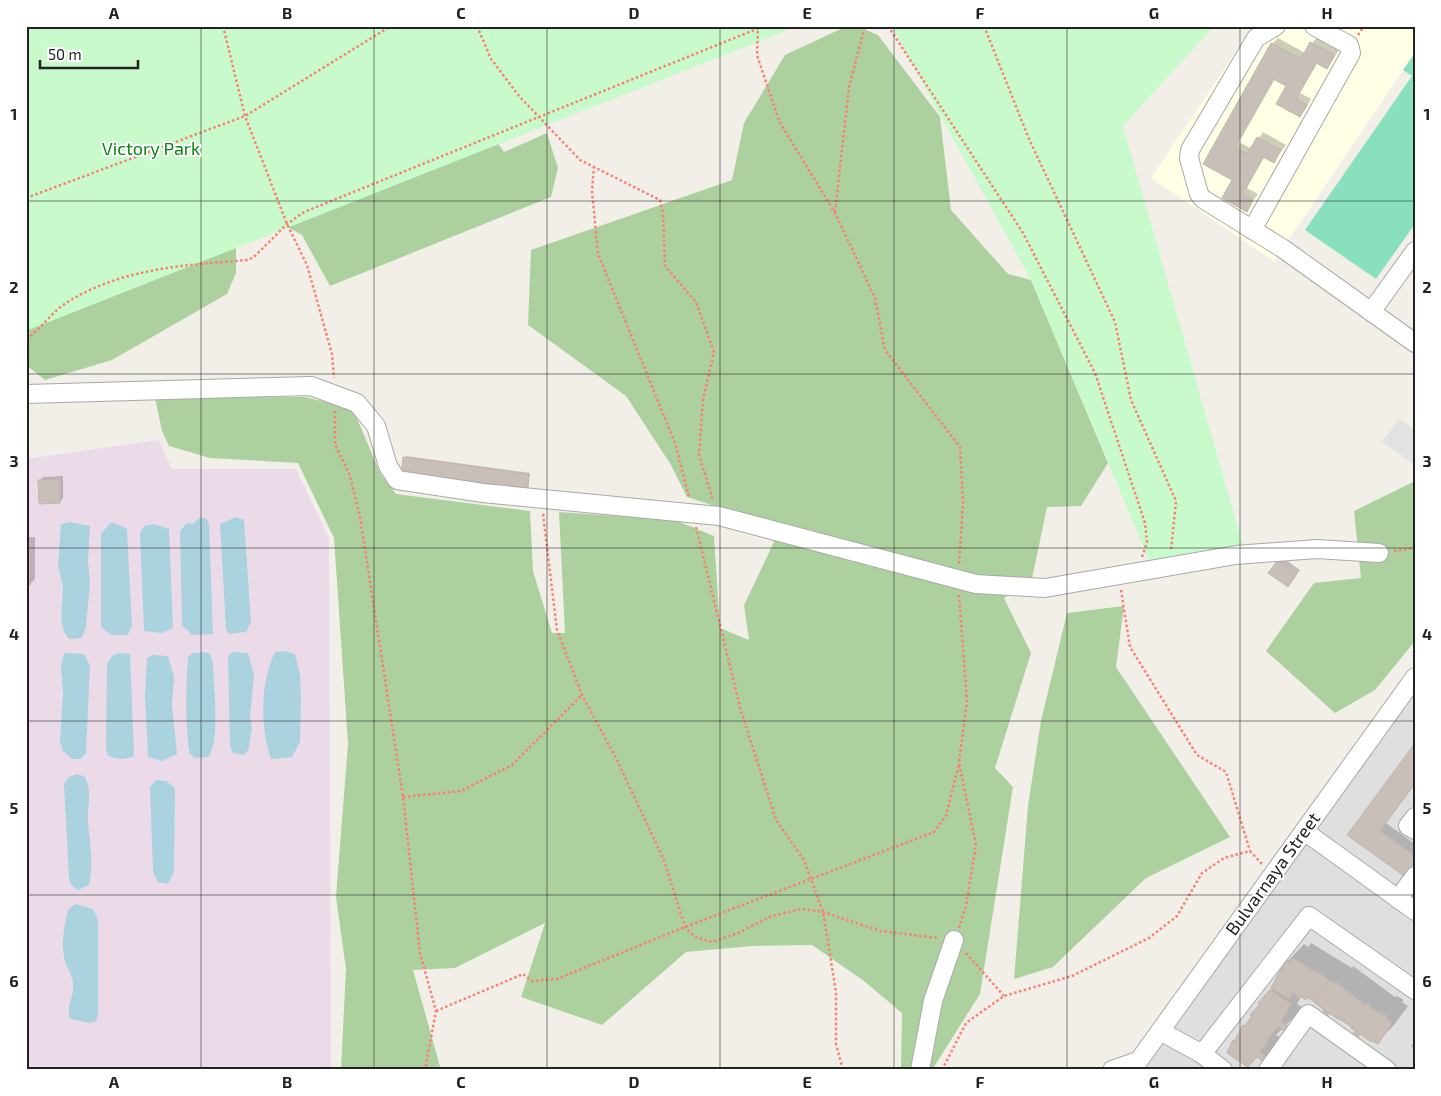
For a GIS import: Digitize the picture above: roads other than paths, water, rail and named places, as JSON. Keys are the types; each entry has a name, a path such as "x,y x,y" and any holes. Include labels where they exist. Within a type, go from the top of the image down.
{"street":[{"path":"1276,26 1256,38 1189,154 1200,197 1252,230 1415,343"},
{"path":"1252,230 1351,53 1349,45 1314,26"},
{"path":"1371,312 1415,251"},
{"path":"26,394 311,386 357,403 376,426 388,466 397,480 541,500 719,516 976,584 1046,588 1236,554 1317,549 1379,553"},
{"name":"Bulvarnaya Street","path":"1135,1065 1304,831 1409,698 1415,677"},
{"path":"1415,817 1408,826 1415,830"},
{"path":"1304,831 1415,911"},
{"path":"1398,899 1415,876"},
{"path":"1202,1054 1309,916 1415,990"},
{"path":"920,1070 933,1001 954,940"},
{"path":"1268,1070 1308,1014 1387,1070"},
{"path":"1160,1031 1202,1054 1223,1070"},
{"path":"1112,1070 1135,1065"}],"water":[{"path":"236,517 244,520 251,622 246,632 229,634 226,629 220,524"},
{"path":"199,518 206,518 209,524 213,634 191,635 182,626 180,531 187,523 193,524"},
{"path":"70,522 90,526 88,561 90,583 86,627 82,638 69,639 64,632 61,619 63,587 58,566 61,524"},
{"path":"112,522 127,529 132,627 127,635 111,635 101,627 101,533"},
{"path":"154,524 169,529 173,628 162,633 144,631 140,533 144,526"},
{"path":"284,651 295,654 300,674 300,742 292,757 271,759 263,719 264,691 266,677 275,652"},
{"path":"204,652 210,654 213,663 214,739 212,750 208,757 195,758 190,754 187,732 186,693 188,657 193,653"},
{"path":"233,652 248,653 254,675 250,717 252,729 248,751 243,755 233,753 230,746 228,656"},
{"path":"119,653 130,654 134,756 125,759 108,756 106,748 107,664 112,656"},
{"path":"64,654 84,654 90,666 86,754 80,759 72,759 63,751 60,742 63,694 61,667"},
{"path":"153,655 168,656 174,677 172,705 177,754 162,761 148,757 145,696 147,658"},
{"path":"77,774 85,777 89,789 88,823 91,846 89,885 78,890 71,885 69,878 64,784 69,777"},
{"path":"156,780 166,781 175,788 174,872 168,884 158,882 153,872 150,787"},
{"path":"75,904 93,909 98,920 98,1015 96,1021 91,1023 70,1019 69,1013 73,982 64,958 63,937 68,910"}],"park label":[{"name":"Victory Park","path":"151,149"}]}
